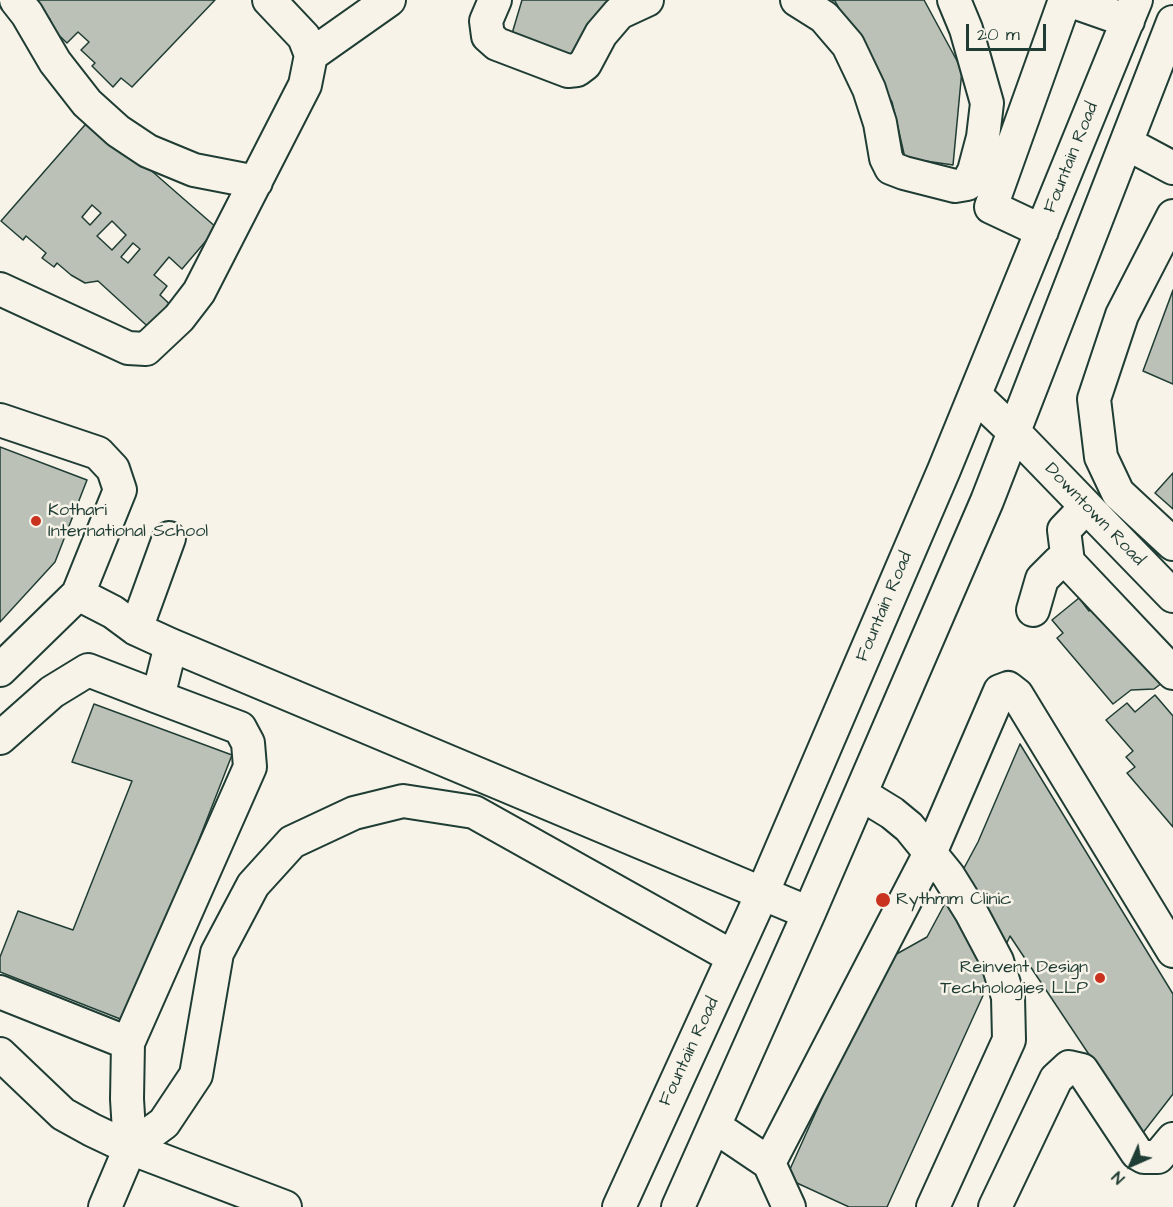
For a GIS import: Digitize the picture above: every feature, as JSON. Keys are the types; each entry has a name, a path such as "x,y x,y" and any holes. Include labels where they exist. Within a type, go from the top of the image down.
{"street":[{"path":"16,0 55,62 81,95 118,131 148,151 194,170 255,182"},
{"path":"0,290 128,348 146,349 179,318 200,292 305,85 311,55 304,37 269,0"},
{"path":"311,55 389,0"},
{"path":"495,0 486,21 488,36 497,44 568,71 578,70 585,64 601,34 619,13 647,0"},
{"path":"797,0 824,17 848,45 870,88 880,123 886,158 891,168 904,174 955,186 967,184 974,171 983,138 987,103 966,29 954,0"},
{"path":"1042,231 991,207 1066,0 1132,10"},
{"name":"Fountain Road","path":"619,1207 762,894 975,395 1132,10"},
{"path":"678,1207 809,913 987,501 1173,22"},
{"path":"1126,143 1173,168"},
{"path":"1173,216 1122,315 1094,399 1101,457 1118,493 1173,544"},
{"name":"Downtown Road","path":"975,395 1015,433 1173,596"},
{"path":"0,420 98,453 113,469 120,490 78,594 0,670"},
{"path":"1086,507 1064,530 1068,562 1173,673"},
{"path":"136,629 170,538"},
{"path":"1033,610 1042,579 1059,562 1068,562"},
{"path":"78,594 113,612 136,629 171,645 809,913"},
{"path":"158,697 171,645"},
{"path":"0,738 52,692 88,670 240,729 248,743 250,767 128,1043 127,1099 130,1148 105,1207"},
{"path":"769,1163 931,851 1000,691 1008,688 1017,695 1173,951"},
{"path":"861,794 892,813 909,827 931,851 971,912 997,961 1008,997 1009,1040 933,1207"},
{"path":"130,1148 164,1123 196,1075 217,953 253,885 292,842 354,813 403,801 474,812 733,957"},
{"path":"0,992 128,1043"},
{"path":"0,1054 63,1114 92,1130 130,1148 285,1207"},
{"path":"995,1207 1056,1079 1069,1067 1082,1070 1137,1152 1144,1157 1158,1156 1173,1139"},
{"path":"714,1126 769,1163 789,1207"}],"building":[{"path":"29,0 215,0 132,87 121,78 113,87 92,66 95,63 81,50 89,42 78,32 67,43 46,23 50,19"},
{"path":"522,0 623,0 575,61 511,37"},
{"path":"832,0 924,0 962,70 953,165 905,158 892,102 835,1"},
{"path":"91,118 217,228 182,269 169,257 154,275 167,286 160,295 177,311 156,334 98,281 85,283 57,263 54,267 42,258 46,253 26,236 23,240 1,221","holes":["92,205 101,213 90,225 82,217","112,221 126,235 112,250 97,236","133,243 140,249 128,263 121,257"]},
{"path":"1173,290 1173,384 1143,371"},
{"name":"Kothari International School","path":"0,447 87,480 55,562 0,622"},
{"path":"1173,473 1173,509 1155,493"},
{"path":"1079,598 1089,611 1092,609 1162,683 1154,689 1131,690 1113,704 1057,638 1063,633 1052,620"},
{"path":"1155,695 1173,716 1173,827 1127,773 1135,767 1126,757 1133,751 1106,720 1127,703 1135,712"},
{"path":"94,704 232,755 128,1022 0,972 0,957 18,911 73,930 132,781 72,762"},
{"name":"Reinvent Design Technologies LLP","path":"1020,744 1173,994 1173,1094 1142,1134 1010,936 887,1207 849,1207 786,1178 884,961 927,937 978,842"}],"place":[{"name":"Kothari International School","path":"36,521"},
{"name":"Rythmm Clinic","path":"883,900"},
{"name":"Reinvent Design Technologies LLP","path":"1100,978"}]}
